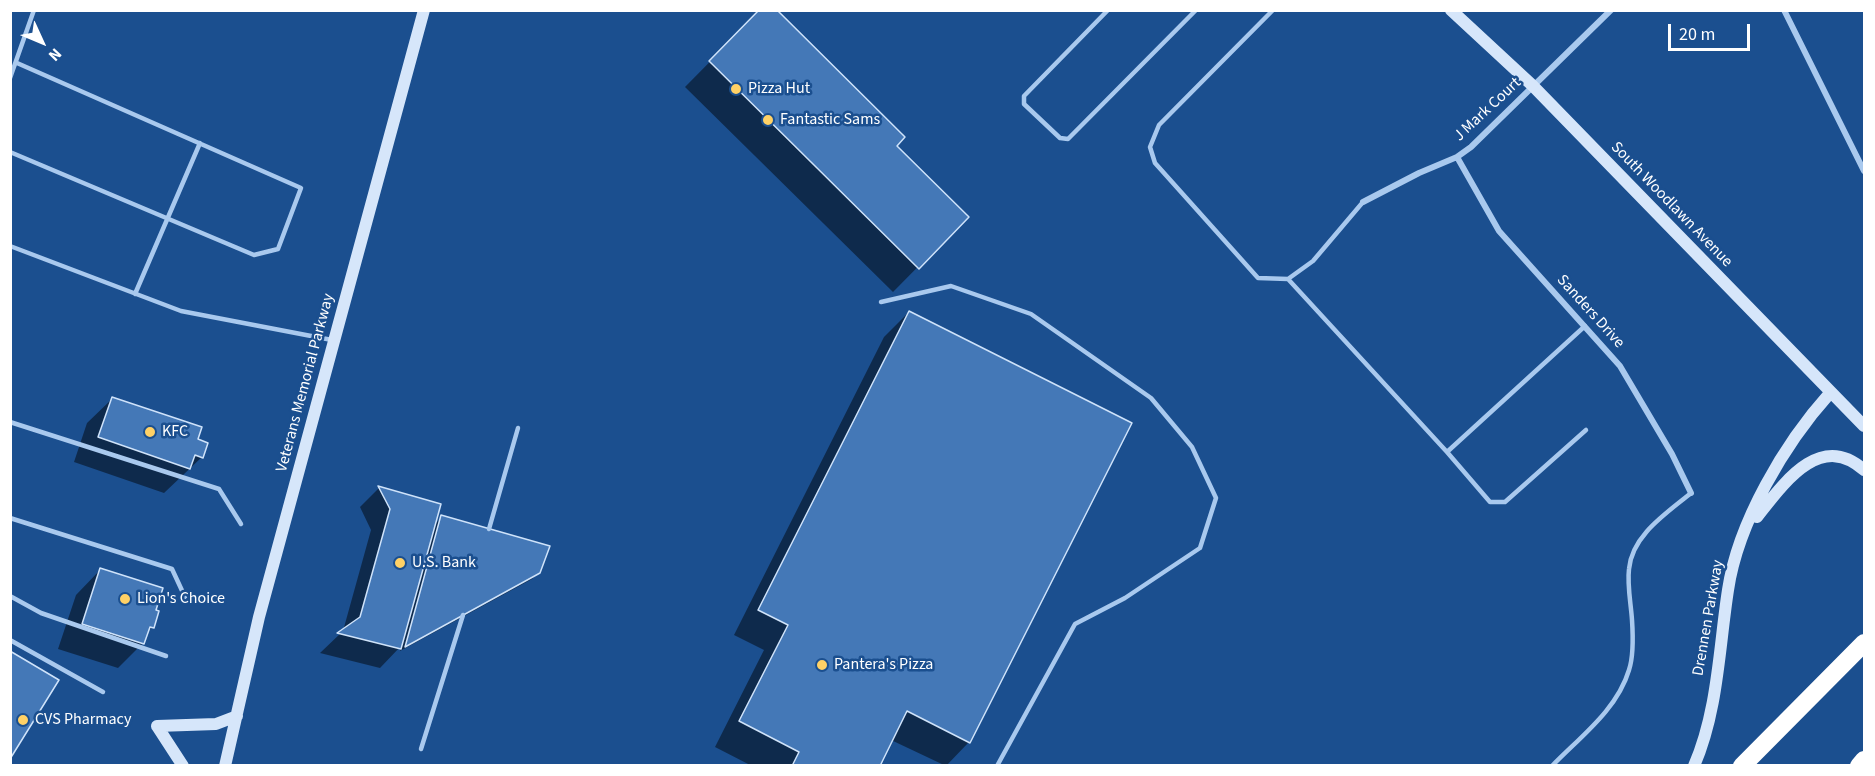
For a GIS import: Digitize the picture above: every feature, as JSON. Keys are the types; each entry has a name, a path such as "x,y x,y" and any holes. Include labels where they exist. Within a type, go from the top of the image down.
{"highway":[{"path":"1742,765 1864,643"},
{"path":"1859,765 1864,760"}],"street":[{"name":"Veterans Memorial Parkway","path":"225,765 259,617 423,10"},
{"name":"South Woodlawn Avenue","path":"1451,10 1533,87 1864,426"},
{"name":"J Mark Court","path":"1363,202 1419,173 1457,157 1471,147 1611,10"},
{"path":"1784,10 1864,171"},
{"name":"Sanders Drive","path":"1457,157 1499,231 1620,366 1672,454 1691,493"},
{"name":"Drennen Parkway","path":"1695,765 1711,707 1728,587 1741,537 1767,484 1808,418 1830,393"},
{"path":"1741,537 1787,479 1808,463 1833,454 1854,461 1864,470"},
{"path":"183,765 157,726 216,724 237,716"}],"lane":[{"path":"10,78 34,10"},
{"path":"1108,10 1024,96 1024,104 1060,138 1068,139 1196,10"},
{"path":"1273,10 1159,125 1150,147 1155,163 1258,278 1288,279 1313,261 1363,202"},
{"path":"10,152 254,255 278,249 301,188 16,63"},
{"path":"135,294 200,143"},
{"path":"10,246 181,311 334,340"},
{"path":"1288,279 1490,502 1505,502 1586,430"},
{"path":"880,302 951,286 1031,314 1151,398 1192,447 1216,498 1200,548 1125,598 1075,624 997,765"},
{"path":"1447,452 1585,326"},
{"path":"10,422 219,489 241,524"},
{"path":"489,529 518,428"},
{"path":"1552,765 1609,708 1622,689 1630,668 1633,634 1629,569 1636,546 1653,525 1691,493"},
{"path":"10,518 172,569 185,597"},
{"path":"10,596 41,613 166,656"},
{"path":"421,749 463,615"},
{"path":"10,640 103,692"}],"building":[{"path":"759,10 777,10 905,137 897,146 969,217 919,269 709,61"},
{"path":"909,311 1132,423 970,743 907,711 880,766 792,766 799,752 739,721 788,625 758,610"},
{"name":"KFC","path":"112,397 202,427 198,439 208,443 203,458 195,455 190,469 98,437"},
{"name":"U.S. Bank","path":"378,486 441,504 401,649 337,633 360,617 390,509"},
{"path":"441,515 550,546 540,573 405,647"},
{"name":"Lion's Choice","path":"100,568 163,588 156,610 159,611 154,628 150,627 144,644 82,624"},
{"name":"CVS Pharmacy","path":"10,651 59,680 10,759"}],"place":[{"name":"Pizza Hut","path":"736,89"},
{"name":"Fantastic Sams","path":"768,120"},
{"name":"KFC","path":"150,432"},
{"name":"U.S. Bank","path":"400,563"},
{"name":"Lion's Choice","path":"125,599"},
{"name":"Pantera's Pizza","path":"822,665"},
{"name":"CVS Pharmacy","path":"23,720"}]}
